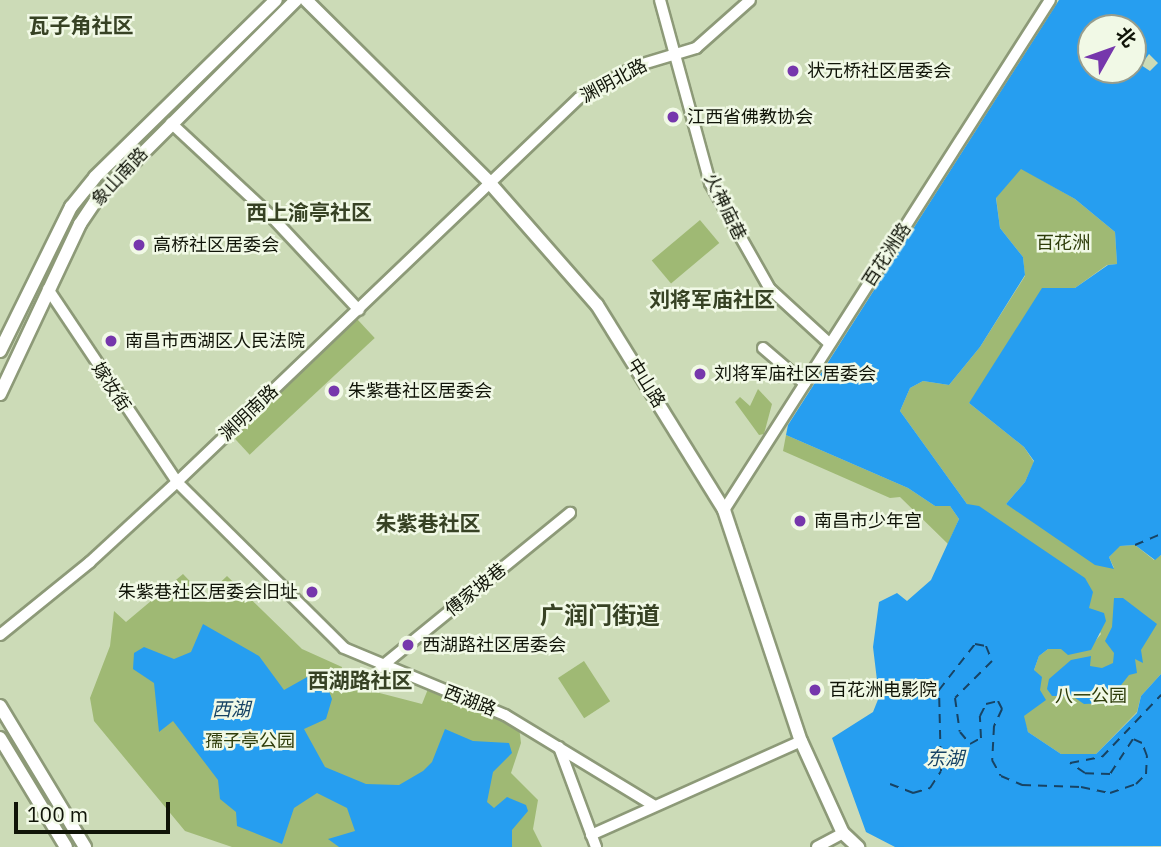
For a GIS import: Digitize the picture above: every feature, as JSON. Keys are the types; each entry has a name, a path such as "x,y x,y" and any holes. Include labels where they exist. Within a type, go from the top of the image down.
{"main road":[{"name":"象山南路","path":"0,351 71,207 95,177 276,0"},
{"name":"象山南路","path":"0,394 48,289 96,200 296,0"},
{"name":"中山路","path":"306,0 488,180 597,305 724,510 801,741 843,833 858,847"},
{"path":"0,706 85,847"},
{"path":"0,738 66,847"}],"street":[{"name":"火神庙巷","path":"660,0 671,53 709,183 769,289 830,344"},
{"name":"渊明北路","path":"488,180 579,98 636,66 671,53 696,48 750,0"},
{"name":"百花洲路","path":"724,510 1050,0"},
{"path":"171,123 270,215 359,310"},
{"name":"渊明南路","path":"0,635 90,562 177,482 359,310 488,180"},
{"name":"嫁妆街","path":"48,289 177,482"},
{"path":"763,348 805,384"},
{"name":"西湖路","path":"177,482 344,648 381,667 505,715 650,803"},
{"name":"傅家坡巷","path":"381,667 570,513"},
{"path":"650,803 801,741"},
{"path":"559,747 596,847"},
{"path":"592,835 706,775"},
{"path":"817,847 843,833"}],"green space":[{"name":"八一公园","path":"1021,168 1075,199 1115,232 1117,264 1107,265 1075,288 969,403 1024,447 1034,462 1025,482 1006,504 1114,568 1109,557 1119,546 1135,545 1154,560 1161,555 1161,674 1141,696 1137,712 1096,754 1061,754 1028,732 1023,717 1040,690 1034,670 1039,656 1048,649 1092,645 1101,634 1089,608 967,504 900,411 910,388 923,381 949,385 980,347 1025,276 1023,257 1000,228 996,197"},
{"path":"700,220 719,243 671,283 652,260"},
{"path":"357,319 375,338 250,455 232,436"},
{"path":"758,389 772,404 764,434 759,435 735,402 740,397 750,406"},
{"path":"786,435 908,488 935,506 950,506 959,519 948,544 900,497 890,498 783,451"},
{"name":"孺子亭公园","path":"183,574 205,597 227,576 302,649 342,667 340,678 345,684 422,704 428,689 519,727 521,743 511,773 538,800 533,829 542,847 232,847 185,831 94,721 90,698 110,646 114,611 126,622"},
{"path":"584,661 610,701 584,718 558,678"}],"water":[{"name":"东湖","path":"1059,0 1161,0 1161,555 1155,560 1135,545 1120,546 1109,557 1114,569 1095,565 1006,504 1025,482 1034,461 1024,447 969,403 1042,288 1075,288 1108,265 1117,264 1115,232 1075,199 1021,169 996,198 1000,228 1023,257 1025,275 980,347 949,385 923,381 910,388 900,411 967,504 979,506 1085,578 1093,592 1089,608 1104,613 1106,621 1091,650 1068,655 1061,649 1048,649 1039,656 1034,670 1042,677 1040,690 1046,700 1024,716 1028,732 1061,754 1096,754 1137,713 1141,696 1161,674 1161,846 895,847 866,832 832,738 873,712 879,697 873,647 879,602 897,593 907,601 931,580 959,519 950,506 935,506 908,488 786,435 788,425"},
{"path":"1114,598 1123,598 1157,624 1141,650 1143,663 1135,659 1137,673 1129,675 1107,703 1084,704 1072,696 1052,696 1047,689 1049,679 1071,660 1091,656 1090,666 1102,668 1113,663 1114,653 1105,641 1112,627"},
{"name":"西湖","path":"203,624 259,656 284,690 309,676 327,686 332,699 326,719 304,729 325,767 366,784 399,785 423,771 432,762 445,729 473,741 509,743 512,753 493,772 487,802 494,808 507,797 526,805 528,811 512,830 512,847 339,847 328,839 355,831 347,808 317,793 294,808 282,844 237,826 236,812 220,799 218,780 173,721 159,732 154,683 133,669 134,653 144,647 174,659 191,652"}],"ferry route":[{"path":"1135,545 1161,534"},
{"path":"890,784 913,793 930,788 941,771 939,690 975,644 986,646 992,661 955,698 960,732 970,744 981,738 980,716 986,704 998,701 1002,709 994,726 992,760 1001,776 1022,785 1081,787 1110,793 1136,784 1146,774 1147,756 1142,743 1133,739 1110,774 1085,773 1070,763 1102,757 1161,695"}],"place":[{"name":"状元桥社区居委会","path":"793,71"},
{"name":"江西省佛教协会","path":"673,117"},
{"name":"高桥社区居委会","path":"139,245"},
{"name":"南昌市西湖区人民法院","path":"111,341"},
{"name":"刘将军庙社区居委会","path":"700,374"},
{"name":"朱紫巷社区居委会","path":"334,391"},
{"name":"南昌市少年宫","path":"800,521"},
{"name":"朱紫巷社区居委会旧址","path":"312,592"},
{"name":"西湖路社区居委会","path":"408,645"},
{"name":"百花洲电影院","path":"815,690"}],"district":[{"name":"瓦子角社区","path":"81,25"},
{"name":"西上渝亭社区","path":"309,212"},
{"name":"刘将军庙社区","path":"712,299"},
{"name":"朱紫巷社区","path":"428,523"},
{"name":"广润门街道","path":"600,616"},
{"name":"西湖路社区","path":"360,680"}],"park label":[{"name":"百花洲","path":"1063,243"}]}
